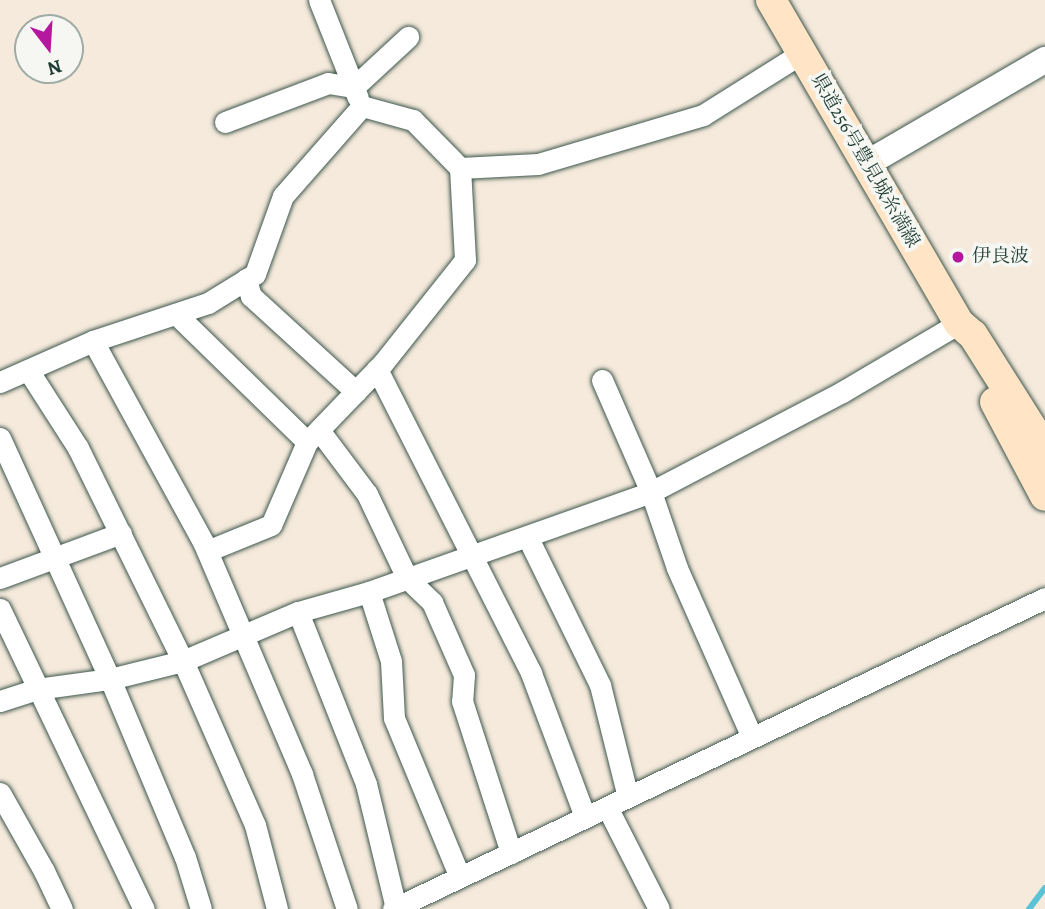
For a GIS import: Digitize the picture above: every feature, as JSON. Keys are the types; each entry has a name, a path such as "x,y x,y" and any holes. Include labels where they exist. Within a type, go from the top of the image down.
{"main road":[{"name":"県道256号豊見城糸満線","path":"771,0 959,323 972,335 1000,374 1045,449"},
{"name":"県道256号豊見城糸満線","path":"959,323 962,340 1045,496"}],"street":[{"path":"318,0 358,97"},
{"path":"0,382 93,341 208,303 255,274 284,196 358,97 408,37"},
{"path":"460,168 538,164 703,115 802,53"},
{"path":"866,164 1045,60"},
{"path":"207,551 271,525 313,436 377,369 465,260 460,168 413,120 328,83 225,122"},
{"path":"246,279 251,296 356,392"},
{"path":"176,314 313,436 367,494 407,578 432,602 464,675 462,701 511,852"},
{"path":"0,701 37,689 110,679 183,661 298,612 369,592 528,538 650,492 842,392 959,323"},
{"path":"93,341 207,551 302,774 347,909"},
{"path":"377,369 531,673 585,817"},
{"path":"28,370 78,448 183,661 255,825 277,909"},
{"path":"602,380 650,492 677,568 752,737"},
{"path":"0,438 110,679 185,857 201,909"},
{"path":"0,579 121,533"},
{"path":"528,538 600,685 628,797"},
{"path":"369,592 391,661 394,718 460,877"},
{"path":"298,612 366,784 394,908 1045,598"},
{"path":"0,609 144,909"},
{"path":"0,793 62,909"},
{"path":"607,807 659,909"}],"waterway":[{"path":"1029,909 1045,888"}],"place":[{"name":"伊良波","path":"958,257"}]}
